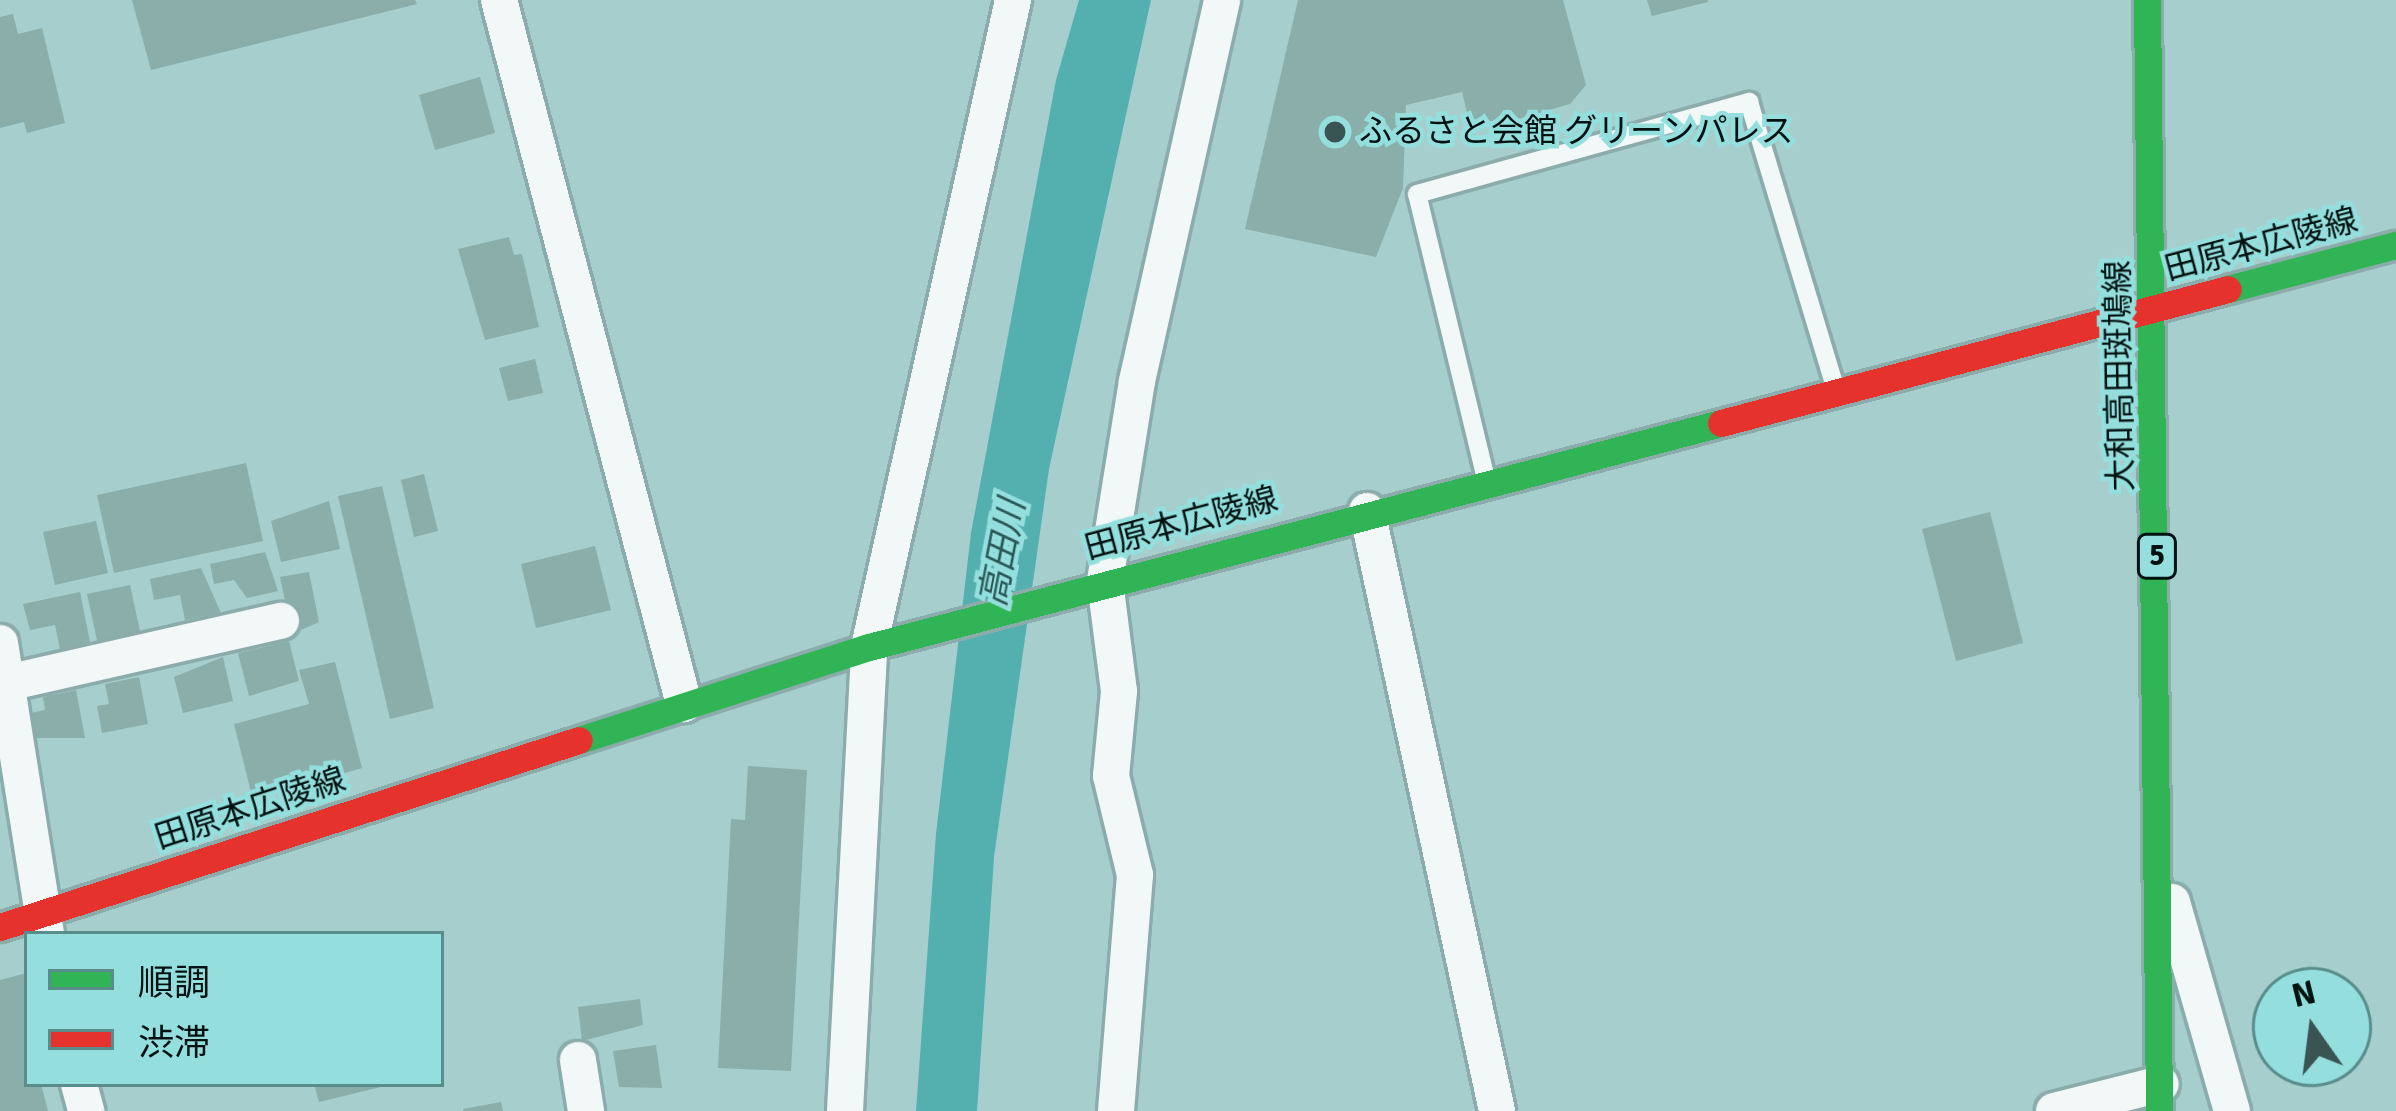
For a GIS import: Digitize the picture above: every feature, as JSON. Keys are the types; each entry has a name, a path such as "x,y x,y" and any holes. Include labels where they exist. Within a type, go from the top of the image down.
{"main road":[{"name":"大和高田斑鳩線","path":"2147,0 2156,311 2160,1098"},
{"name":"田原本広陵線","path":"0,927 45,924 684,704 882,643 1367,511 1838,394 2396,245"}],"street":[{"path":"500,0 684,704"},
{"path":"845,1111 882,643 1013,0"},
{"path":"1116,1111 1135,875 1111,776 1119,692 1095,584 1222,0"},
{"path":"1367,511 1497,1111"},
{"path":"7,683 281,621"},
{"path":"0,643 45,924"},
{"path":"2158,852 2232,1111"},
{"path":"578,1060 586,1111"},
{"path":"2054,1111 2160,1098"}],"lane":[{"path":"1487,483 1417,194 1750,102 1838,394"}],"water":[{"name":"高田川","path":"1079,0 1151,0 1049,469 994,857 977,1111 916,1111 936,834 971,533 1056,80"}],"building":[{"path":"132,0 415,0 417,4 151,70"},
{"name":"ふるさと会館 グリーンパレス","path":"1298,0 1563,0 1586,85 1570,104 1511,121 1469,121 1462,92 1406,105 1403,188 1376,257 1245,229"},
{"name":"ふるさと会館 グリーンパレス","path":"1647,0 1708,0 1708,2 1652,16"},
{"path":"13,14 18,34 42,28 65,123 27,133 24,122 0,128 0,17"},
{"path":"480,77 495,133 435,150 419,95"},
{"path":"509,237 514,255 522,254 539,327 485,340 458,249"},
{"path":"535,359 543,393 508,401 499,368"},
{"path":"246,463 263,541 114,573 97,495"},
{"path":"424,474 438,531 414,537 401,480"},
{"path":"382,486 434,708 390,719 338,496"},
{"path":"329,501 340,549 281,562 271,521"},
{"path":"1990,512 2023,643 1956,661 1922,529"},
{"path":"96,521 108,573 55,585 43,532"},
{"path":"595,546 611,610 536,628 521,564"},
{"path":"265,552 278,591 247,598 234,580 214,584 210,564"},
{"path":"201,568 221,613 185,620 180,595 154,600 150,579"},
{"path":"309,572 319,622 292,634 280,577"},
{"path":"130,585 141,636 98,645 87,594"},
{"path":"80,592 91,647 61,654 55,625 30,630 23,604"},
{"path":"289,641 299,681 249,696 238,653"},
{"path":"223,657 233,701 183,713 174,677"},
{"path":"335,662 362,768 253,800 234,724 309,704 299,670"},
{"path":"139,677 148,724 102,733 97,706 109,704 105,684"},
{"path":"76,690 85,738 32,738 27,714 45,710 43,697"},
{"path":"748,766 807,770 791,1071 718,1068 731,819 745,820"},
{"path":"24,974 24,1087 42,1087 48,1111 0,1111 0,980"},
{"path":"640,999 643,1025 582,1041 578,1007"},
{"path":"656,1045 662,1088 619,1087 613,1051"},
{"path":"315,1087 381,1087 319,1102"},
{"path":"501,1102 503,1111 463,1111 463,1109"}],"traffic: fast":[{"path":"2147,0 2159,1111"},
{"path":"2228,289 2396,245"},
{"path":"579,740 869,647 1721,423"}],"traffic: jam":[{"path":"1721,423 2228,289"},
{"path":"0,927 579,740"}],"place":[{"name":"ふるさと会館 グリーンパレス","path":"1335,132"}]}
